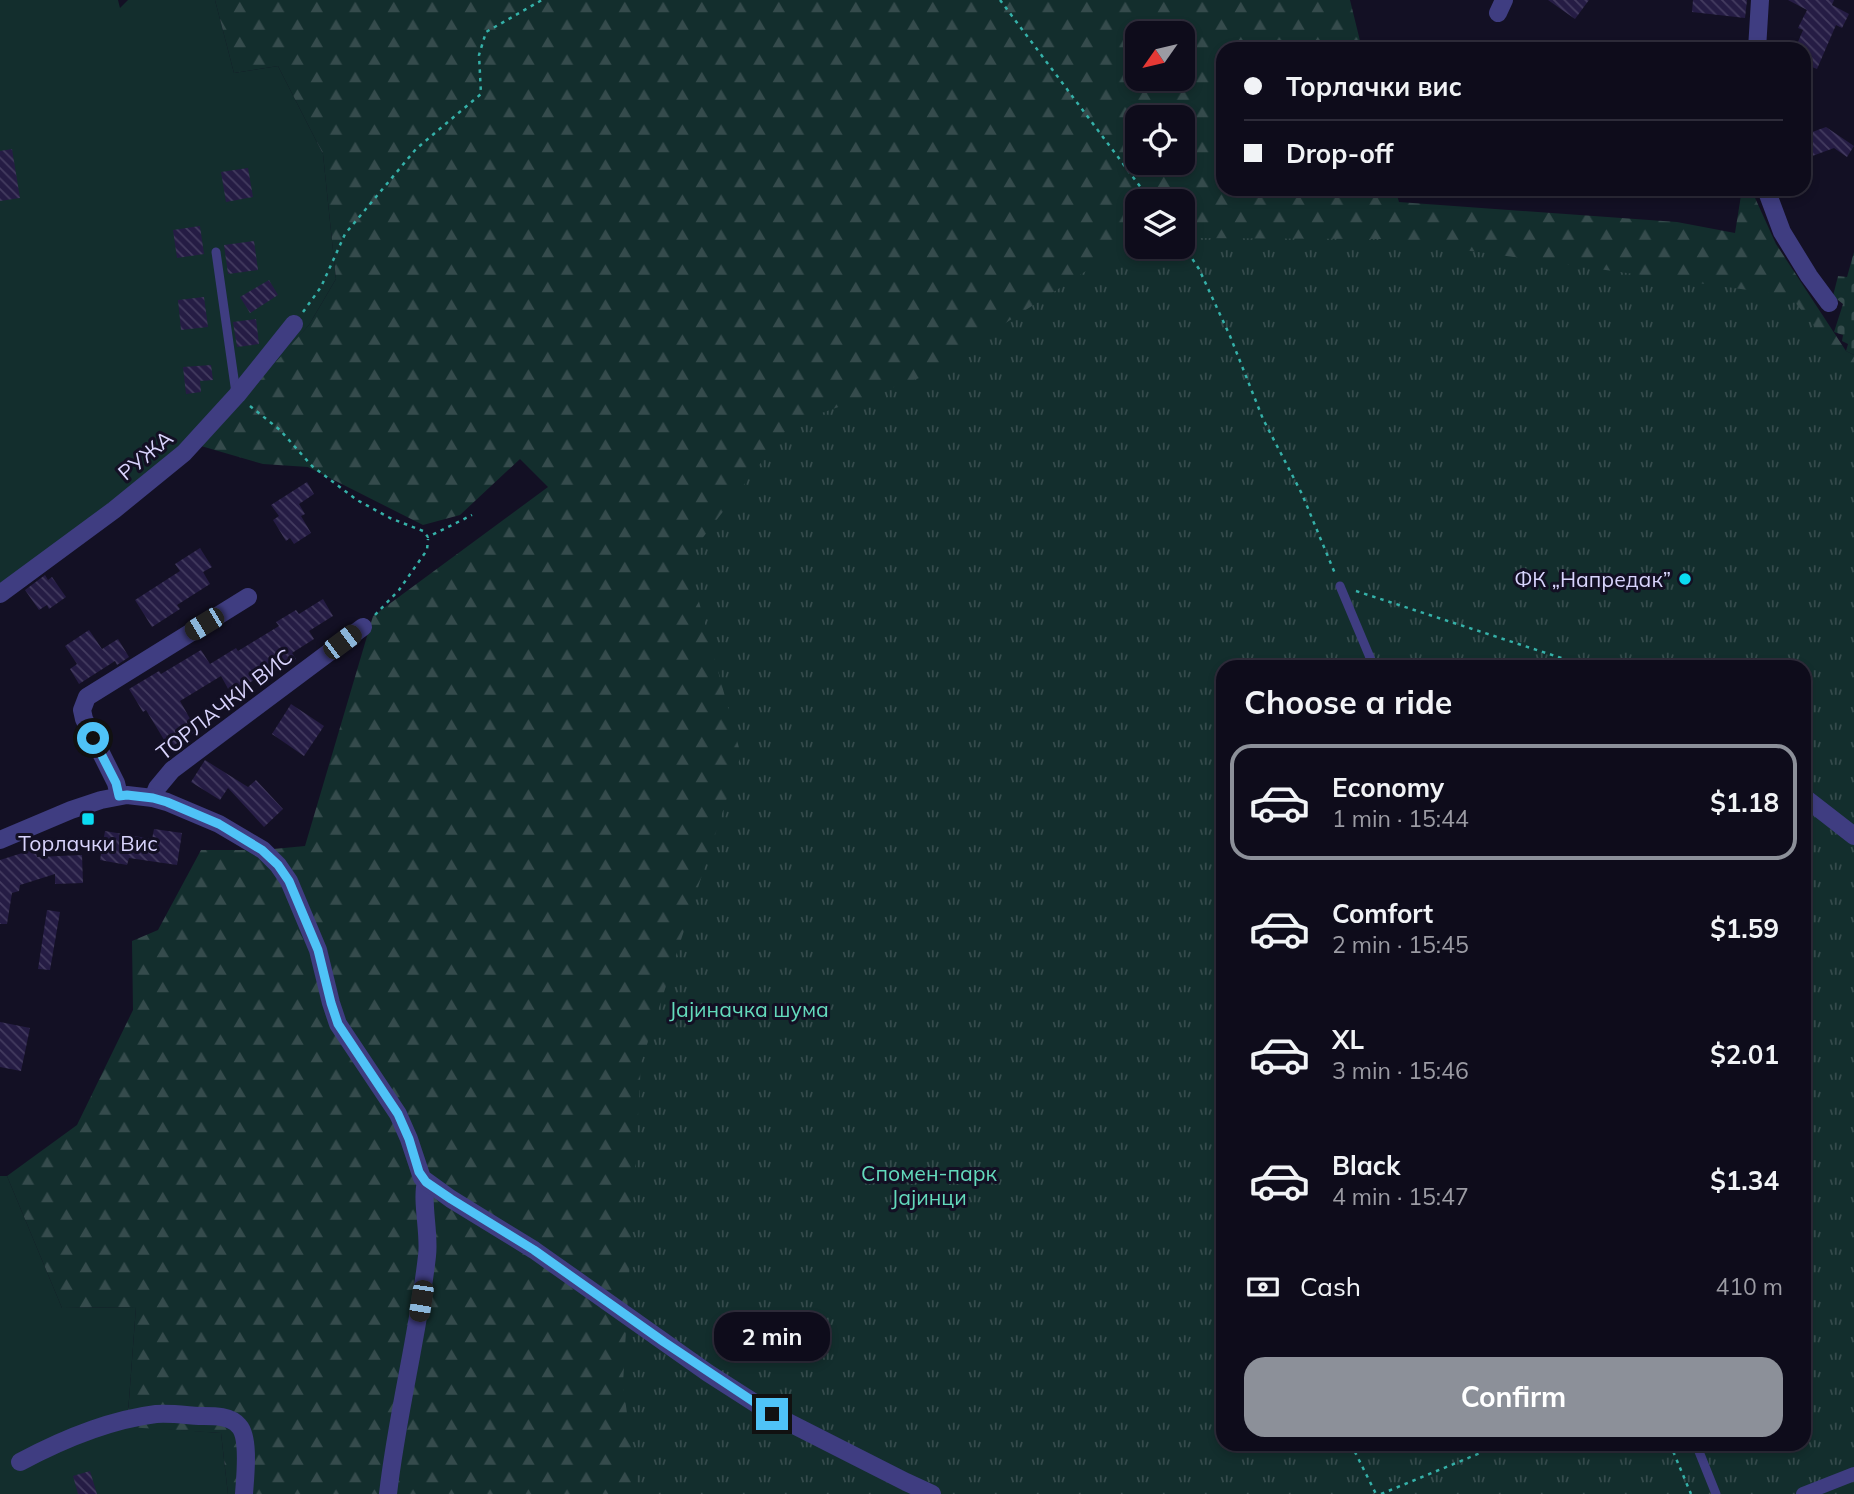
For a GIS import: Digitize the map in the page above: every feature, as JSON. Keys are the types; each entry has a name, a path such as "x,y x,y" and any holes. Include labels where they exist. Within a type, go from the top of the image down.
{"street":[{"path":"1757,42 1760,0"},
{"path":"1769,196 1782,232 1829,303"},
{"name":"РУЖА","path":"0,594 114,510 184,453 237,395 294,324"},
{"path":"119,796 116,783 84,719 82,710 87,697 248,597"},
{"name":"ТОРЛАЧКИ ВИС","path":"153,798 172,770 363,627"},
{"path":"0,840 71,810 127,795 167,802 219,824 262,850 278,865 289,881 318,950 338,1024 398,1114 419,1172 426,1182 534,1250 772,1414 932,1494"},
{"path":"1811,802 1854,836"},
{"path":"388,1494 428,1253 424,1193 426,1182"},
{"path":"20,1461 107,1424 158,1414 219,1416 237,1424 243,1432 246,1443 243,1494"},
{"path":"1803,1494 1854,1474"}],"lane":[{"path":"216,253 237,395"},
{"path":"1340,586 1371,660"},
{"path":"1699,1451 1716,1494"}],"path":[{"path":"294,324 321,287 345,234 416,149 481,94 479,55 486,32 542,0"},
{"path":"1000,0 1142,189"},
{"path":"1192,259 1230,335 1263,419 1302,494 1340,586 1567,660"},
{"path":"237,395 279,430 312,466 357,500 390,518 423,531 428,537 427,550 398,590 363,627"},
{"path":"428,537 471,515"},
{"path":"1354,1451 1376,1494"},
{"path":"1381,1494 1393,1492 1486,1451"},
{"path":"1673,1451 1691,1494"}],"green space":[{"path":"0,0 118,0 120,8 128,0 215,0 234,73 278,66 323,154 336,279 309,325 269,372 184,453 0,594"},
{"name":"Јајиначка шума","path":"215,0 1350,0 1360,42 1216,42 1216,196 1397,196 1399,202 1677,222 1735,233 1741,196 1754,196 1776,244 1846,351 1854,355 1854,444 1243,660 1216,660 1216,890 1197,1494 228,1494 221,1433 127,1427 136,1307 62,1308 7,1176 77,1125 133,1010 132,941 158,930 201,850 263,850 305,846 373,616 548,487 520,459 460,515 423,525 308,467 263,464 201,446 309,325 336,279 323,154 278,66 234,73"},
{"name":"Спомен-парк Јајинци","path":"1195,238 1386,239 1790,296 1854,376 1854,1494 638,1494 623,1384 641,1063 741,755 687,558 791,424 922,377 1125,246 1125,259 1195,259"},
{"path":"1854,252 1854,355 1846,351 1848,344 1842,341 1843,335 1834,332 1843,304 1833,296 1838,276 1847,277"},
{"path":"0,1176 7,1176 62,1308 136,1307 127,1426 221,1433 228,1494 0,1494"}],"building":[{"path":"1548,0 1589,0 1575,19"},
{"path":"1693,0 1747,0 1745,18 1692,12"},
{"path":"1788,0 1834,0 1832,5 1849,14 1842,28 1836,25 1817,69 1811,67 1811,42 1798,42 1803,30 1798,28 1807,10"},
{"path":"1826,127 1854,146 1847,157 1834,148 1811,157 1811,132"},
{"path":"12,149 20,198 0,201 0,151"},
{"path":"248,168 253,197 226,202 221,172"},
{"path":"200,226 204,254 177,258 173,230"},
{"path":"254,241 258,270 228,274 224,245"},
{"path":"269,280 278,295 250,313 240,297"},
{"path":"204,297 208,327 181,330 178,300"},
{"path":"256,319 259,344 237,347 233,322"},
{"path":"211,365 213,380 200,381 201,392 186,394 183,367"},
{"path":"307,482 314,494 299,504 305,514 301,516 311,533 294,544 290,538 286,541 273,520 279,516 271,505"},
{"path":"200,548 212,567 203,572 210,584 177,605 180,609 152,627 135,600 180,571 175,564"},
{"path":"45,575 48,580 52,577 66,597 49,609 47,605 39,610 25,590"},
{"path":"323,599 333,616 309,631 314,639 292,653 296,659 274,672 272,669 231,694 221,676 180,701 197,731 169,748 146,710 143,712 129,689 201,650 210,664 236,648 238,651 279,626 276,622 296,610 299,614"},
{"path":"89,630 102,649 118,639 129,657 117,665 115,661 79,684 70,669 77,664 65,646"},
{"path":"291,704 324,726 304,756 272,734"},
{"path":"205,760 248,787 256,780 283,809 264,827 228,788 220,800 191,782"},
{"path":"154,829 182,833 177,865 129,858 127,865 100,860 105,831 152,839"},
{"path":"35,849 37,857 82,855 83,883 55,884 55,874 20,885 19,891 12,893 7,924 0,924 0,860"},
{"path":"47,910 60,912 50,970 38,969"},
{"path":"0,1022 30,1028 21,1071 0,1067"},
{"path":"90,1471 97,1494 78,1494 73,1476"}],"place":[{"name":"ФК „Напредак”","path":"1685,579"},
{"name":"Торлачки Вис","path":"88,819"}],"route":[{"path":"93,738 116,783 119,796 153,798 219,824 262,850 278,865 289,881 318,950 338,1024 398,1114 419,1172 426,1182 534,1250 708,1373 772,1414"}]}
